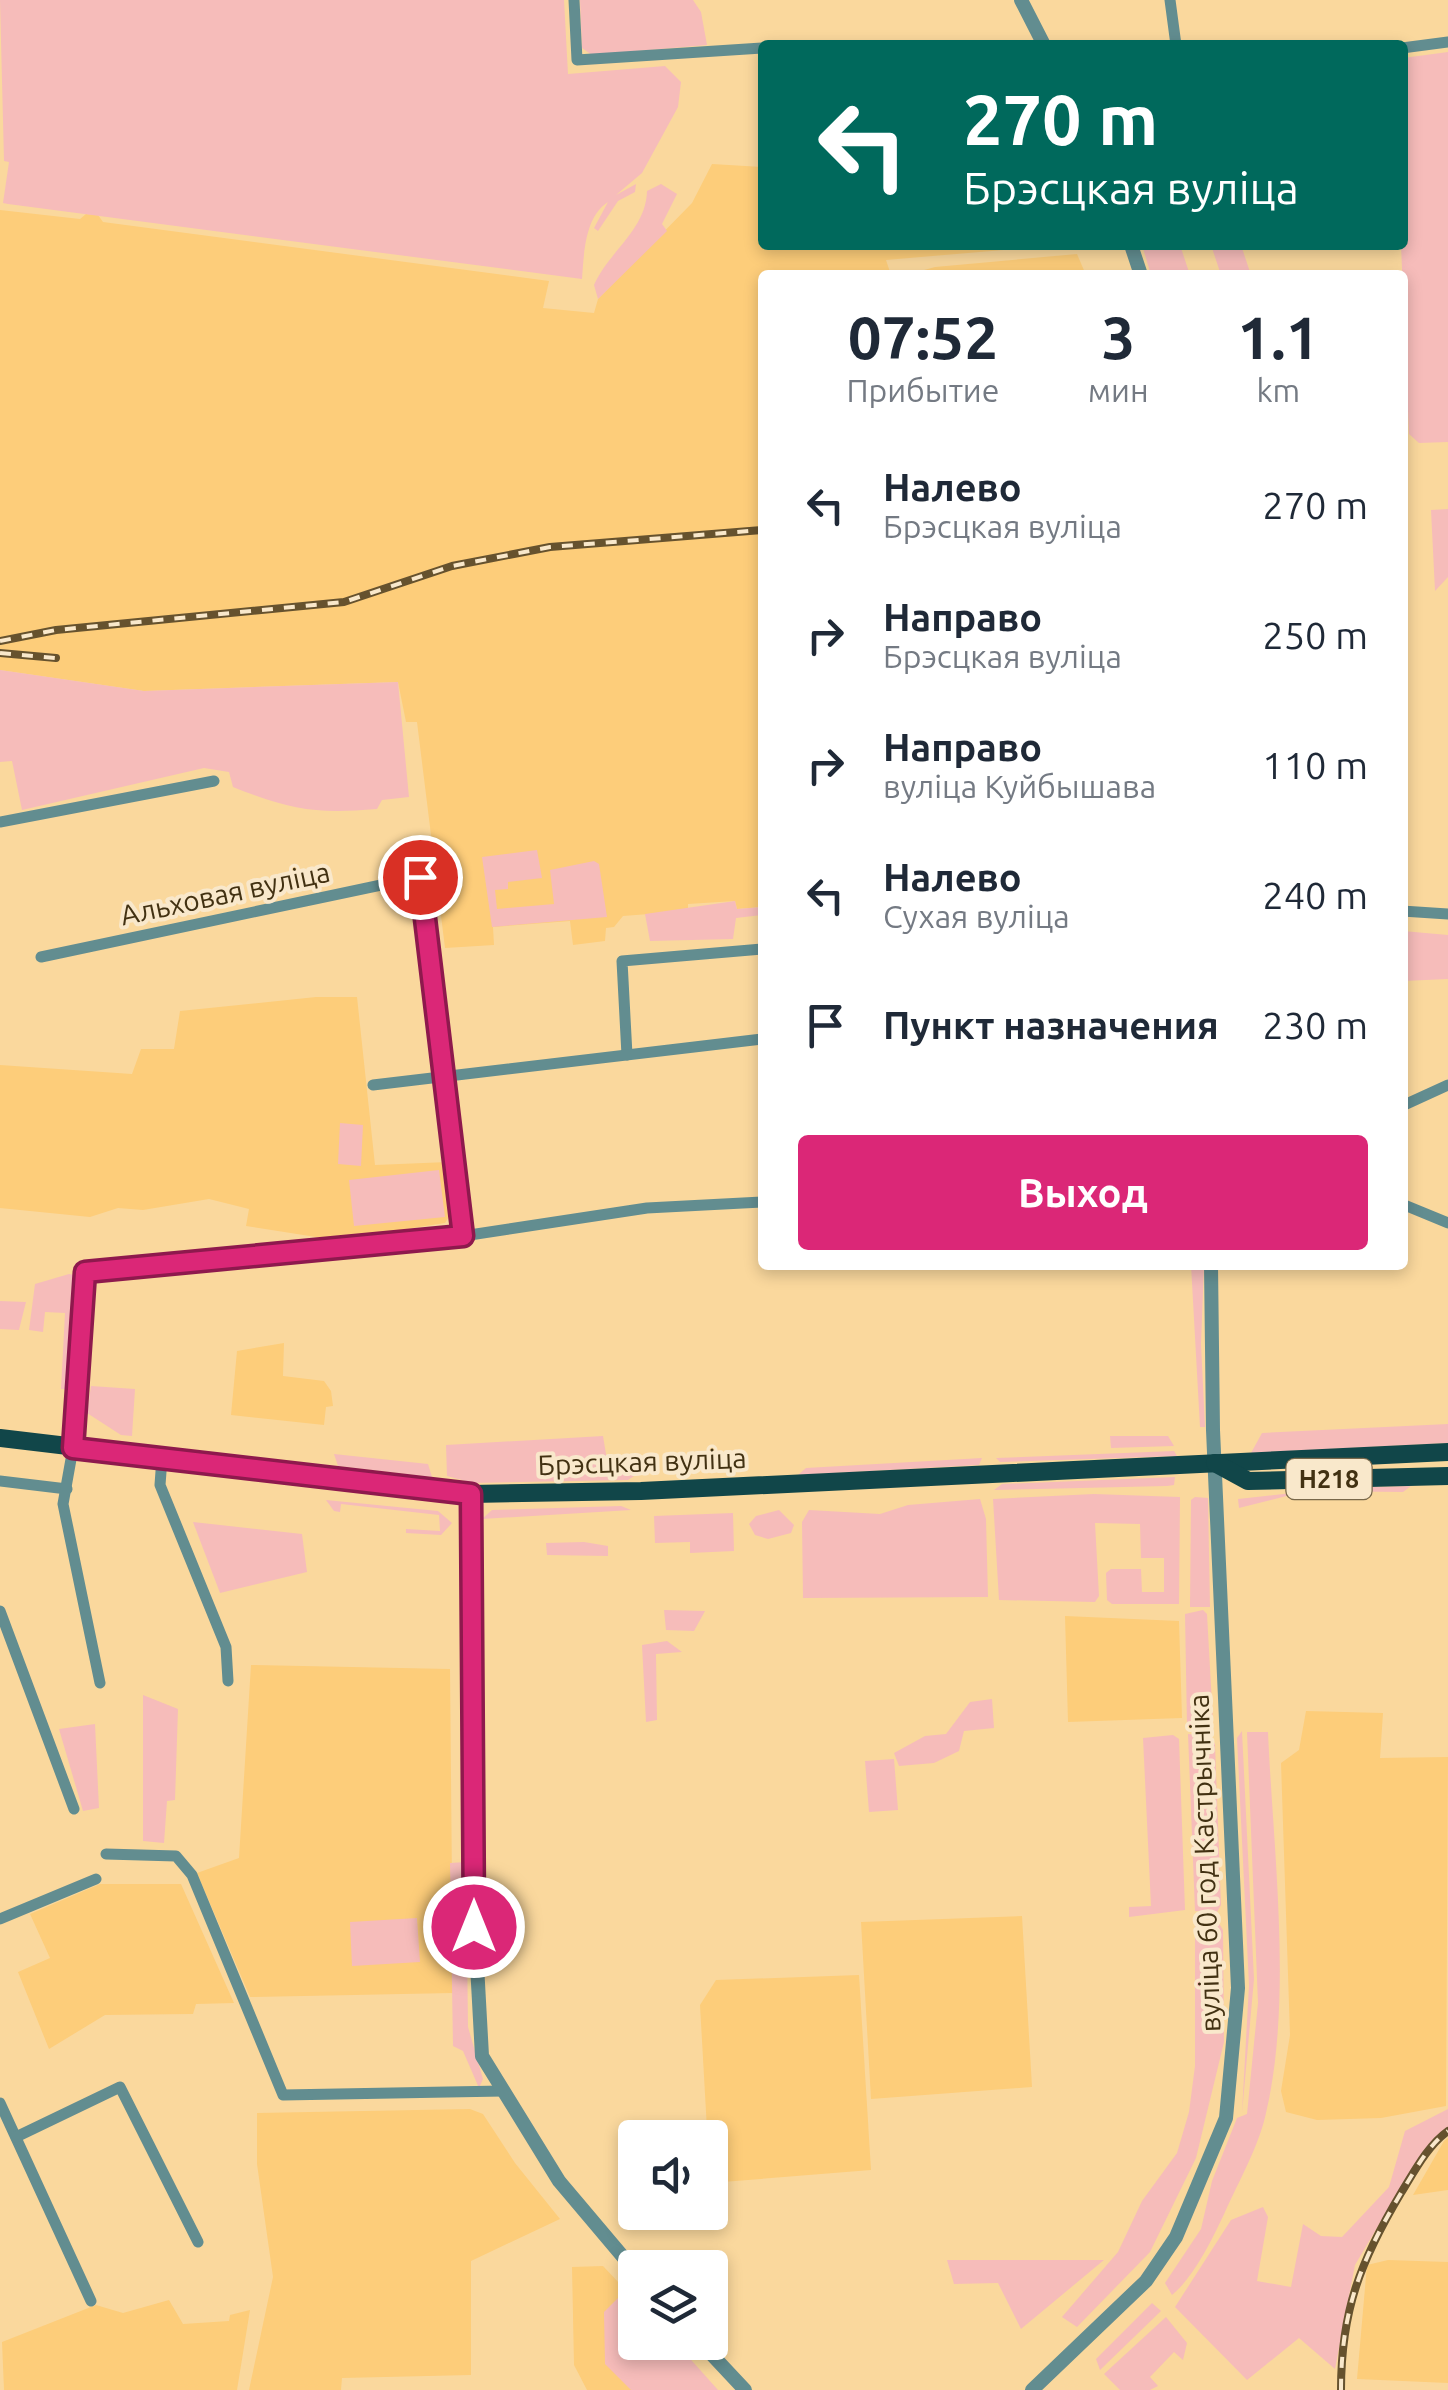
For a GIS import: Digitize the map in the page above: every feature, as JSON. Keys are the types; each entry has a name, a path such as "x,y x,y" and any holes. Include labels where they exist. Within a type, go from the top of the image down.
{"main road":[{"name":"Брэсцкая вуліца","path":"0,1438 471,1494 641,1491 1448,1452"},
{"name":"Брэсцкая вуліца","path":"1215,1463 1248,1481 1448,1476"}],"street":[{"path":"574,0 577,60 758,48"},
{"path":"1022,0 1042,40"},
{"path":"1170,0 1175,40"},
{"path":"1408,47 1448,42"},
{"path":"0,822 214,781"},
{"name":"Альховая вуліца","path":"41,957 420,877 446,1078"},
{"path":"1408,912 1448,914"},
{"path":"627,1055 622,961 758,949"},
{"path":"372,1085 758,1039"},
{"path":"446,1078 463,1236"},
{"path":"1408,1103 1448,1085"},
{"path":"100,1683 64,1517 73,1448 85,1272 463,1236 648,1208 758,1202"},
{"path":"1408,1207 1448,1224"},
{"name":"вуліца 60 год Кастрычніка","path":"1032,2390 1146,2282 1176,2238 1226,2118 1238,1988 1215,1463 1211,1270"},
{"path":"162,1458 160,1485 226,1647 228,1680"},
{"path":"0,1481 66,1489"},
{"path":"471,1494 476,1998 482,2056 559,2181 618,2251"},
{"path":"0,1611 74,1808"},
{"path":"106,1854 176,1856 192,1875 282,2095 503,2091"},
{"path":"0,1919 96,1880"},
{"path":"16,2137 120,2087 198,2242"},
{"path":"0,2103 91,2301"},
{"path":"716,2360 744,2390"}],"shaded area":[{"path":"0,0 564,0 568,74 665,66 681,82 678,107 642,173 616,195 636,184 635,192 618,201 598,231 594,228 608,202 595,217 587,236 582,279 8,204 3,203 9,162 4,161"},
{"path":"580,0 693,0 701,12 707,45 592,55 582,48"},
{"path":"1448,52 1448,442 1419,443 1409,434 1408,270 1402,270 1401,250 1408,250 1408,57"},
{"path":"712,164 758,167 758,250 1003,250 886,260 889,270 758,270 758,907 737,909 735,901 688,904 688,911 623,916 614,927 606,928 605,941 573,945 570,921 493,927 494,945 445,948 417,722 406,722 398,682 144,691 0,670 0,210 80,219 86,214 98,215 103,222 549,281 543,308 594,313 598,299 692,203"},
{"path":"661,184 677,194 662,224 667,231 598,299 594,285 634,229 647,191"},
{"path":"1144,250 1182,250 1188,270 1150,270"},
{"path":"1213,250 1243,250 1249,270 1219,270"},
{"path":"1077,254 1084,270 924,270"},
{"path":"1448,509 1448,577 1435,591 1431,510"},
{"path":"0,670 144,691 398,682 409,797 382,800 377,809 304,809 233,787 229,772 204,768 22,810 12,761 0,762"},
{"path":"537,850 542,878 508,882 508,889 495,890 497,909 554,904 550,870 594,861 599,864 607,917 492,927 482,857"},
{"path":"735,901 737,909 758,907 758,915 736,918 733,939 650,941 645,914"},
{"path":"1408,931 1448,935 1448,979 1408,981"},
{"path":"316,997 357,997 375,1165 448,1162 452,1212 445,1223 335,1240 246,1226 249,1209 209,1199 143,1210 118,1208 90,1217 0,1208 0,1065 132,1074 141,1049 174,1049 180,1011"},
{"path":"340,1123 363,1125 361,1166 338,1164"},
{"path":"439,1170 445,1217 354,1226 349,1180"},
{"path":"1191,1270 1204,1270 1201,1344 1205,1427 1200,1427"},
{"path":"69,1274 80,1276 72,1390 61,1389 65,1313 45,1312 43,1332 29,1330 35,1284"},
{"path":"0,1301 26,1302 19,1330 0,1329"},
{"path":"284,1343 283,1376 324,1381 331,1391 333,1406 326,1407 324,1425 231,1415 237,1351"},
{"path":"91,1386 135,1389 132,1436 121,1435 87,1413"},
{"path":"1448,1424 1448,1443 1251,1453 1262,1433"},
{"path":"603,1436 607,1460 637,1461 637,1474 628,1480 473,1483 447,1476 446,1445"},
{"path":"1110,1436 1168,1436 1174,1446 1111,1448"},
{"path":"1174,1451 1177,1456 1000,1462 996,1458"},
{"path":"334,1454 428,1464 432,1477 338,1466"},
{"path":"982,1458 979,1465 798,1475 806,1468"},
{"path":"1175,1477 1174,1485 1167,1486 994,1490 1002,1484"},
{"path":"1411,1486 1403,1492 1310,1491 1337,1488"},
{"path":"1303,1492 1239,1508 1238,1499"},
{"path":"1094,1494 1180,1497 1179,1604 1112,1604 1107,1600 1106,1573 1111,1569 1141,1569 1142,1592 1164,1592 1164,1558 1141,1558 1140,1524 1095,1523 1099,1596 1095,1602 999,1600 993,1499"},
{"path":"1208,1498 1210,1607 1190,1607 1191,1500"},
{"path":"980,1499 986,1519 988,1597 803,1598 802,1522 809,1510 880,1514 908,1505"},
{"path":"326,1500 438,1511 452,1523 441,1535 406,1533 406,1529 440,1531 439,1515 341,1504 340,1512 334,1511"},
{"path":"621,1506 631,1510 482,1519 492,1510"},
{"path":"779,1510 794,1525 791,1533 768,1539 755,1535 749,1524 756,1516"},
{"path":"733,1513 734,1551 690,1553 690,1542 655,1543 654,1516"},
{"path":"193,1522 302,1534 307,1572 220,1593"},
{"path":"546,1543 608,1546 608,1556 547,1555"},
{"path":"664,1610 705,1611 694,1631 666,1630"},
{"path":"1203,1610 1207,1614 1213,1722 1187,1726 1185,1614"},
{"path":"1065,1616 1179,1621 1182,1718 1068,1722"},
{"path":"667,1641 682,1652 656,1654 657,1720 646,1722 642,1645"},
{"path":"251,1665 450,1669 453,1993 250,1997 197,1873 239,1858"},
{"path":"143,1695 178,1709 175,1800 167,1801 164,1843 143,1841"},
{"path":"992,1699 994,1728 964,1731 959,1751 934,1763 899,1766 894,1753 925,1736 946,1734 970,1702"},
{"path":"1306,1711 1383,1713 1380,1758 1448,1757 1446,2106 1381,2118 1317,2120 1286,2112 1281,2091 1290,2035 1281,1763 1299,1750"},
{"path":"95,1724 99,1808 83,1811 59,1729"},
{"path":"1242,1731 1254,1979 1242,2113 1249,1985 1237,1738"},
{"path":"1247,1732 1268,1732 1280,1973 1274,2068 1263,2125 1248,2163 1202,2256 1172,2295 1165,2283 1201,2229 1212,2181 1237,2118 1247,2114 1258,2003"},
{"path":"1188,1734 1210,1736 1215,1744 1221,1905 1217,1912 1195,1911"},
{"path":"1173,1735 1179,1739 1185,1910 1129,1917 1129,1907 1151,1906 1143,1738"},
{"path":"894,1759 898,1810 869,1812 865,1761"},
{"path":"466,1862 468,2027 483,2079 479,2088 463,2051 453,2046 450,1863"},
{"path":"100,1884 181,1884 234,2003 196,2004 193,2014 105,2015 49,2049 18,1972 50,1958 30,1914"},
{"path":"1022,1916 1032,2087 871,2099 861,1922"},
{"path":"417,1918 420,1962 352,1966 350,1922"},
{"path":"1195,1922 1218,1922 1223,1930 1224,2042 1196,2158 1150,2252 1077,2327 1062,2317 1118,2252 1142,2201 1177,2153 1189,2112 1195,2066"},
{"path":"859,1975 871,2170 728,2182 728,2120 706,2120 700,2005 716,1980"},
{"path":"470,2109 483,2114 515,2163 560,2219 471,2261 471,2375 342,2378 341,2390 249,2390 273,2277 257,2164 257,2113"},
{"path":"1448,2109 1448,2127 1410,2172 1355,2265 1335,2369 1299,2338 1247,2380 1175,2307 1231,2220 1263,2207 1268,2217 1257,2281 1291,2287 1303,2224 1321,2236 1342,2237 1389,2187 1405,2131"},
{"path":"1448,2138 1448,2190 1413,2195 1444,2141"},
{"path":"947,2260 1104,2260 1021,2329 998,2283 954,2284"},
{"path":"1388,2260 1448,2262 1448,2383 1357,2379 1367,2265"},
{"path":"603,2266 618,2282 618,2360 666,2360 717,2390 587,2390 574,2365 572,2267"},
{"path":"618,2298 618,2360 691,2360 718,2390 631,2390 605,2364 604,2312"},
{"path":"169,2300 183,2324 229,2321 230,2315 250,2310 237,2390 4,2390 2,2342 96,2305 123,2313"},
{"path":"1152,2303 1161,2311 1100,2370 1096,2359"},
{"path":"1166,2317 1187,2343 1183,2360 1174,2352 1150,2377 1158,2386 1150,2390 1120,2390 1104,2374"}],"railway":[{"path":"0,641 56,630 344,602 452,566 550,547 758,530"},
{"path":"0,653 56,658"},
{"path":"1341,2390 1349,2310 1364,2264 1416,2168 1448,2131"}],"route":[{"path":"420,877 463,1236 85,1272 73,1448 471,1494 474,1927"}]}
